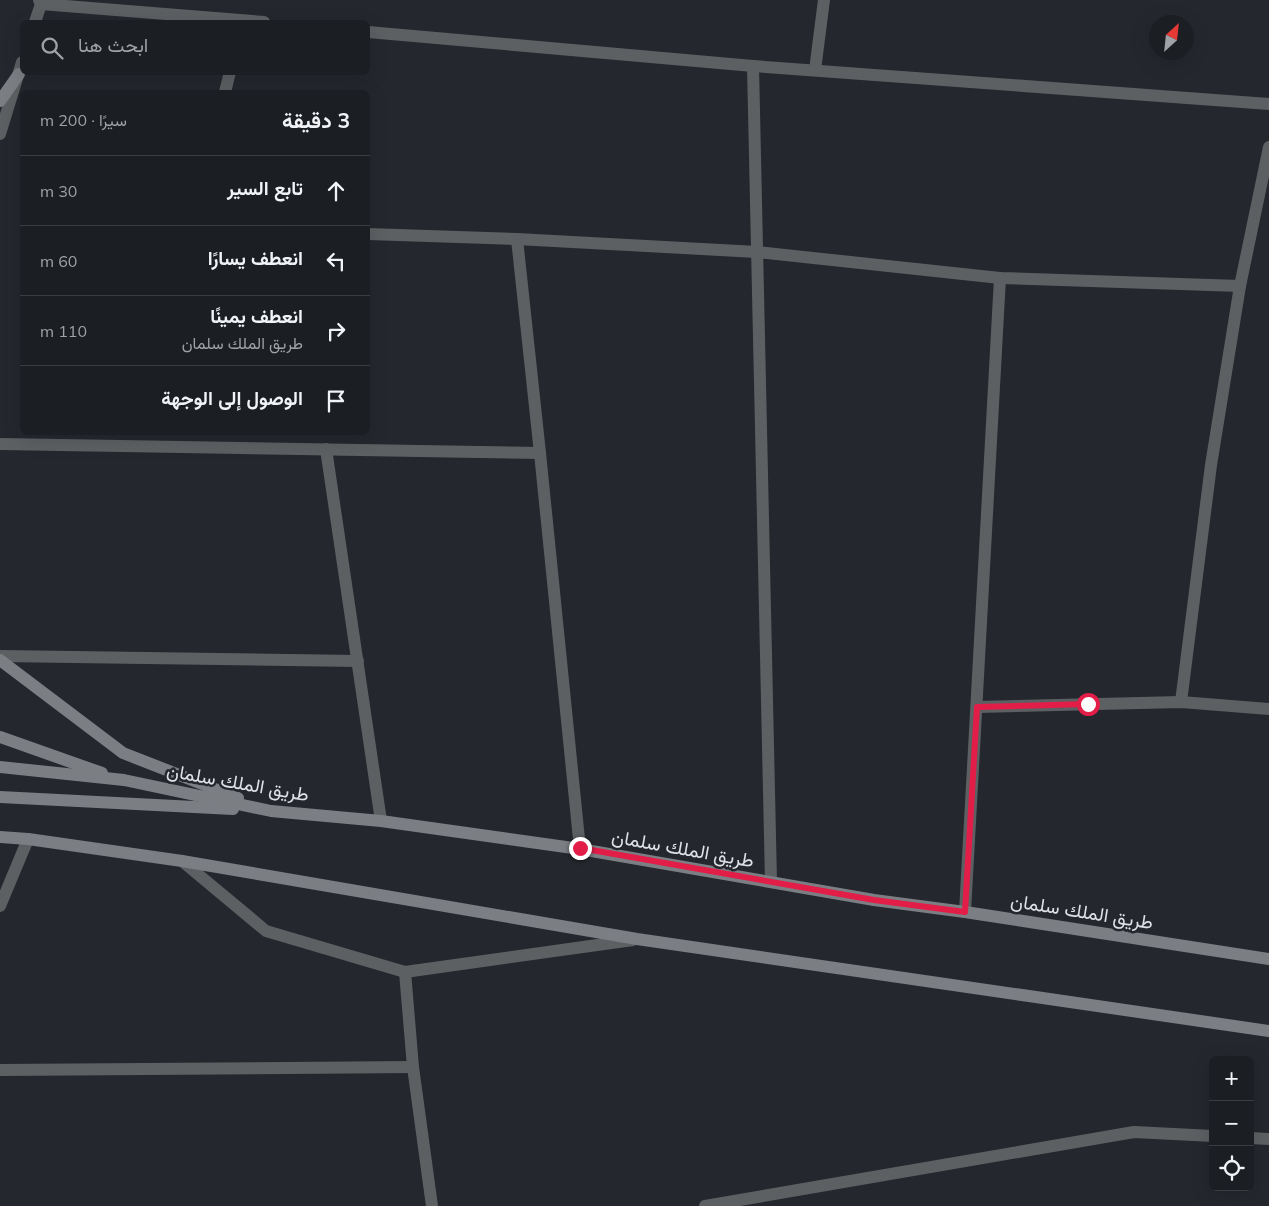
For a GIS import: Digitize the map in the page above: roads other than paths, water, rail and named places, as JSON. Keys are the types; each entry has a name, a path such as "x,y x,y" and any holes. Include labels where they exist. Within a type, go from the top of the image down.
{"main road":[{"path":"0,101 20,70"},
{"path":"0,658 123,753 271,811"},
{"path":"0,738 124,780"},
{"name":"طريق الملك سلمان","path":"0,767 124,780 271,811 381,821 580,848 874,900 965,912 1269,959"},
{"path":"0,797 271,811"},
{"path":"0,837 28,838 182,861 637,939 1269,1031"},
{"path":"0,842 28,838"}],"street":[{"path":"815,70 824,0"},
{"path":"36,20 40,2 223,20"},
{"path":"370,32 753,66 1269,104"},
{"path":"753,66 771,882"},
{"path":"0,134 20,71"},
{"path":"226,90 229,75"},
{"path":"1181,702 1211,465 1240,286 1269,147"},
{"path":"370,234 516,239 757,252 1000,278 1240,286"},
{"path":"516,239 540,453 580,848"},
{"path":"965,912 1000,278"},
{"path":"126,446 129,435"},
{"path":"0,444 540,453"},
{"path":"326,449 381,821"},
{"path":"0,658 358,661"},
{"path":"977,707 1181,702 1269,709"},
{"path":"0,906 28,838"},
{"path":"182,861 266,931 405,972 637,939"},
{"path":"405,972 413,1067 432,1206"},
{"path":"0,1070 413,1067"},
{"path":"705,1206 745,1203 1134,1132 1209,1136"},
{"path":"1254,1138 1269,1139"}]}
